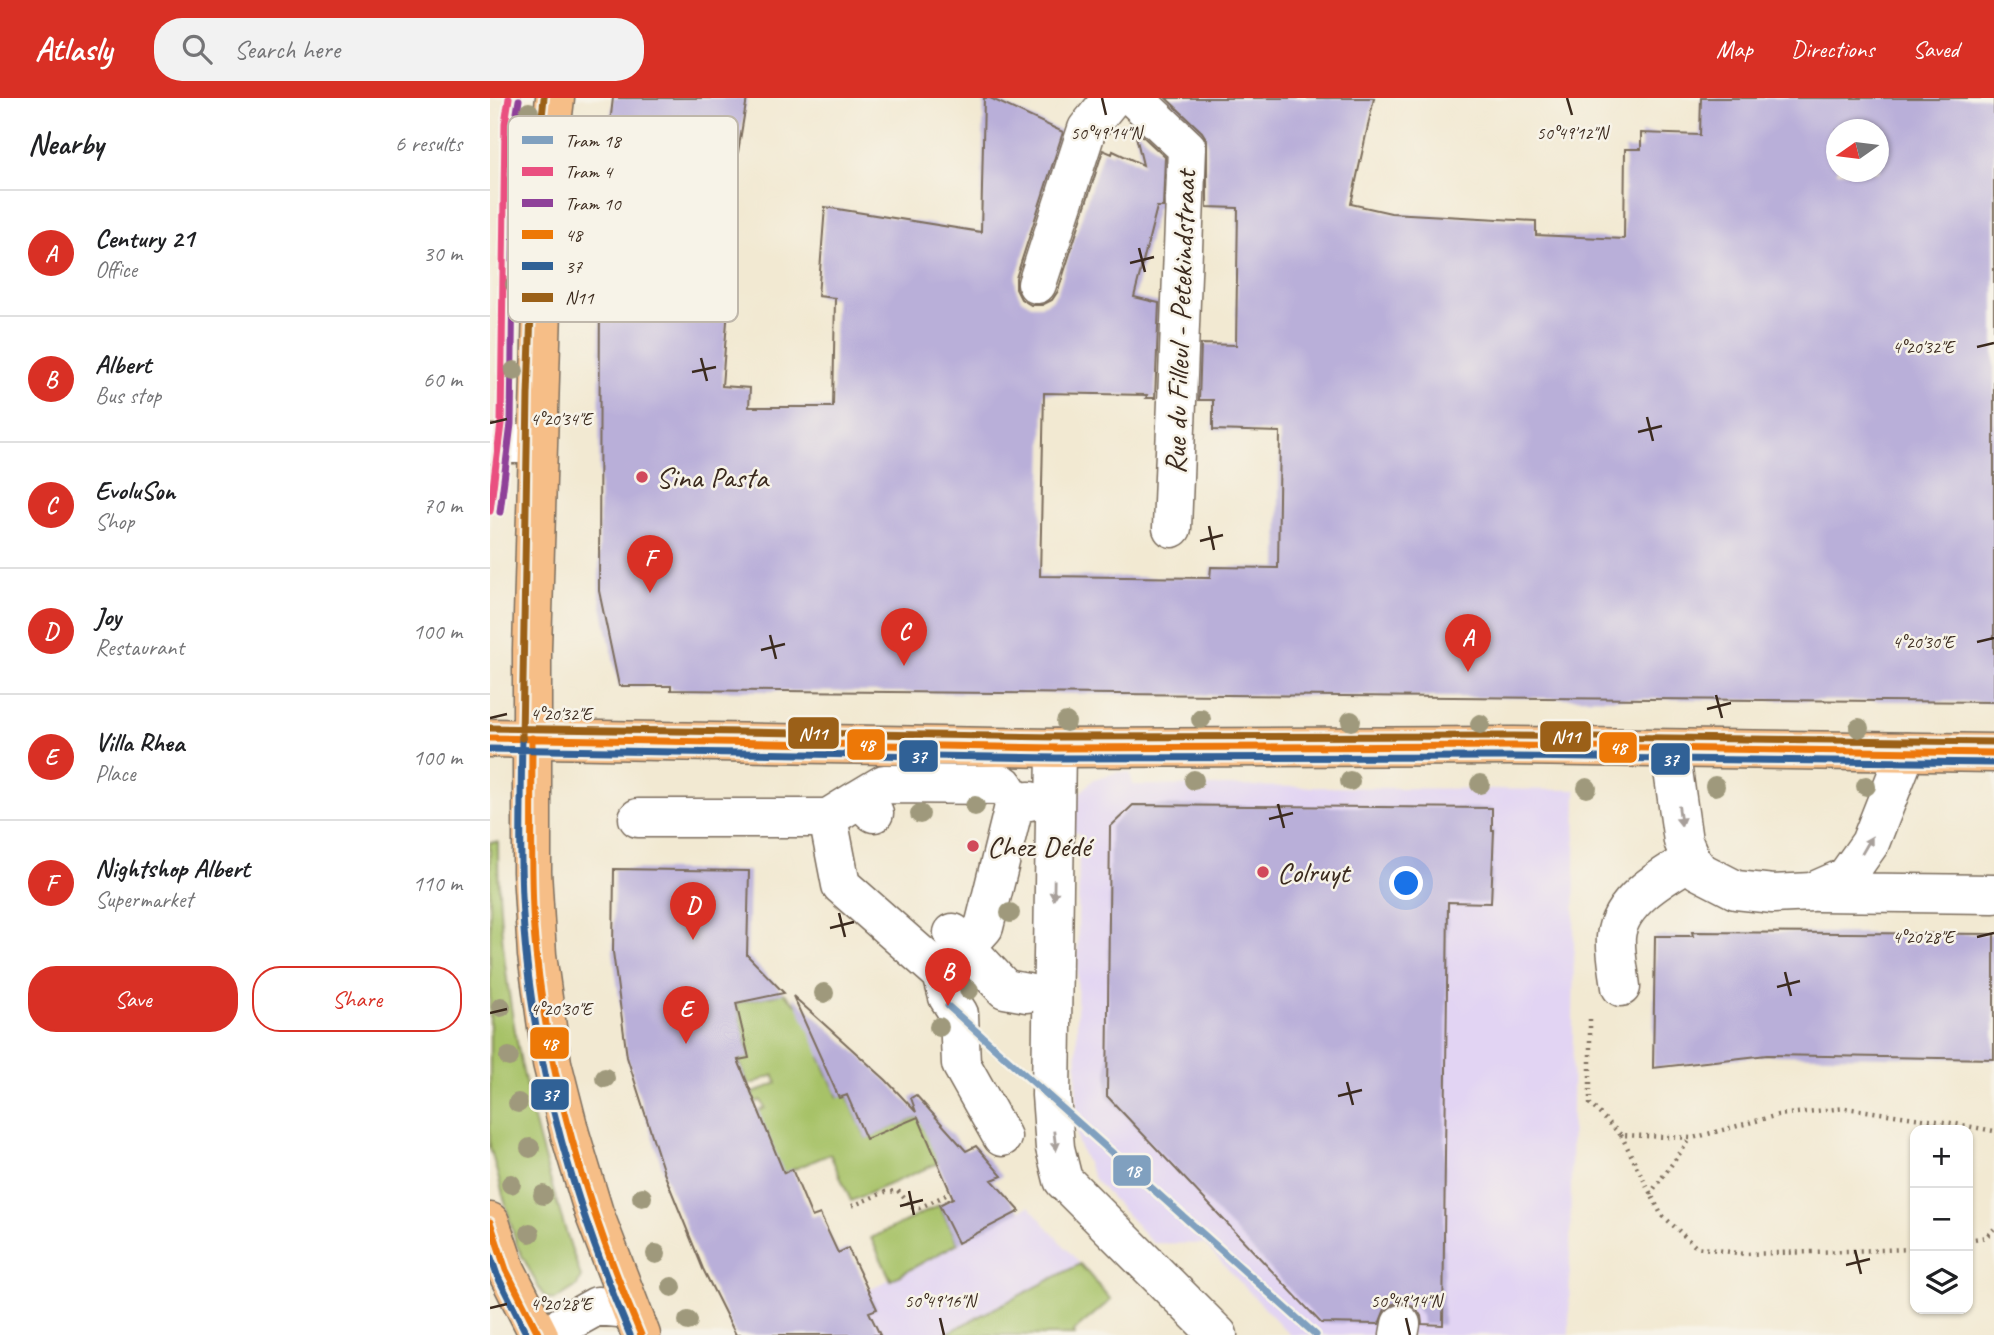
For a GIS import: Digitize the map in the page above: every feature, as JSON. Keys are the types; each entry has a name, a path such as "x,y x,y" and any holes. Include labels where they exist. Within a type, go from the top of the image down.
{"main road":[{"path":"553,116 555,98"},
{"path":"541,322 532,738 533,900 537,955 552,1063 570,1135 594,1213 636,1322"},
{"path":"490,738 1056,748 1514,746 1994,753"},
{"path":"490,1222 506,1270 539,1335"}],"street":[{"path":"1037,284 1087,129 1112,98"},
{"name":"Rue du Filleul - Petekindstraat","path":"1134,98 1187,148 1172,528"},
{"path":"490,444 537,444"},
{"path":"1056,748 1051,1095 1055,1148 1063,1180 1218,1335"},
{"path":"1670,749 1683,841 1691,860 1699,871 1735,890 1773,894 1994,894"},
{"path":"1812,892 1846,877 1870,843 1906,752"},
{"path":"643,832 683,818 854,810 884,784 1004,785 1023,801 984,927 954,951 948,997 959,1014 961,1064 1002,1137"},
{"path":"854,810 841,885 954,951 1005,989 1027,993"},
{"path":"1621,986 1616,934 1627,909 1668,874 1691,860"},
{"path":"562,1335 563,1325 597,1306 636,1322"}],"path":[{"path":"1590,1007 1590,1104 1621,1135 1661,1214 1696,1247 1744,1254 1910,1249"},
{"path":"1621,1135 1691,1138 1778,1115 1844,1108 1951,1122 1994,1131"},
{"path":"1650,1194 1691,1138"},
{"path":"852,1206 886,1192 898,1191 912,1208 919,1208 950,1193"},
{"path":"1973,1239 1986,1237 1994,1229"}],"shaded area":[{"path":"1118,772 1130,772 1133,785 1576,790 1569,1335 1290,1335 1204,1244 1153,1243 1094,1179 1078,1143 1076,1127 1079,833 1069,832 1072,805 1078,795 1094,779"},
{"path":"1029,1206 1080,1264 943,1335 782,1335"}],"green space":[{"path":"490,842 498,842 504,953 521,1063 548,1171 581,1277 577,1286 555,1300 546,1298 541,1292 517,1246 490,1147"},
{"path":"784,993 841,1046 820,1057 838,1097 847,1095 866,1138 920,1116 957,1155 851,1201 830,1154 778,1176 757,1112 765,1108 761,1100 755,1103 751,1094 777,1083 774,1075 749,1085 738,1060 749,1057 736,1003"},
{"path":"939,1205 958,1243 891,1280 871,1238"},
{"path":"1080,1264 1111,1300 1074,1331 1075,1335 943,1335"}],"building":[{"path":"613,98 747,98 738,152 738,116 611,116"},
{"path":"984,98 990,98 1063,132 1016,278 1016,289 1021,299 1031,305 1042,305 1052,300 1058,291 1103,150 1112,154 1113,151 1143,165 1134,128 1165,157 1163,207 1157,207 1134,297 1159,303 1155,398 1146,398 1147,395 1044,393 1040,576 1210,578 1211,567 1278,568 1280,432 1213,430 1213,400 1199,400 1201,344 1236,345 1238,208 1207,207 1207,140 1166,98 1374,98 1351,204 1391,213 1536,221 1536,235 1624,239 1625,149 1641,149 1641,133 1700,135 1701,98 1994,98 1994,702 671,690 671,686 619,686 599,591 600,322 727,322 722,386 750,388 749,407 833,407 835,298 818,296 825,207 981,232"},
{"path":"1133,805 1492,808 1494,830 1491,903 1448,902 1443,1325 1422,1324 1416,1308 1404,1302 1385,1309 1379,1324 1321,1323 1107,1096 1110,827"},
{"path":"614,869 749,871 747,955 784,993 736,1003 749,1058 738,1060 784,1173 792,1169 812,1217 820,1214 838,1253 848,1248 877,1309 869,1312 880,1335 736,1335 703,1269 664,1173 627,1057 613,952"},
{"path":"1692,932 1994,934 1994,1059 1767,1055 1653,1068 1655,936 1693,936"},
{"path":"793,996 886,1080 916,1112 911,1098 916,1095 966,1151 976,1146 1002,1176 992,1180 1020,1211 958,1243 939,1205 953,1198 918,1117 866,1139 847,1095 839,1098"}],"tram line":[{"name":"4","path":"490,511 501,424 505,124 509,98"},
{"name":"10","path":"516,116 519,100"},
{"name":"10","path":"500,512 511,424 512,322"},
{"name":"18","path":"948,1006 1316,1335"}],"transit line":[{"name":"N11","path":"542,116 544,98"},
{"name":"N11","path":"522,738 531,322"},
{"name":"N11","path":"490,728 1056,737 1514,736 1994,742"},
{"name":"48","path":"490,738 1056,748 1514,746 1994,753"},
{"name":"37","path":"522,738 522,906 537,1034 547,1086 575,1187 630,1335"},
{"name":"48","path":"532,738 534,930 548,1034 558,1086 586,1187 641,1335"},
{"name":"37","path":"490,749 1056,758 1514,757 1994,763"},
{"name":"48","path":"490,1222 506,1270 539,1335"},
{"name":"37","path":"490,1255 527,1335"}],"place":[{"name":"Sina Pasta","path":"642,477"},
{"name":"Nightshop Albert","path":"650,593"},
{"name":"EvoluSon","path":"904,666"},
{"name":"Century 21","path":"1468,672"},
{"name":"Chez Dédé","path":"973,846"},
{"name":"Colruyt","path":"1263,872"},
{"name":"Joy","path":"693,940"},
{"name":"Albert","path":"948,1006"},
{"name":"Villa Rhea","path":"686,1044"}]}
